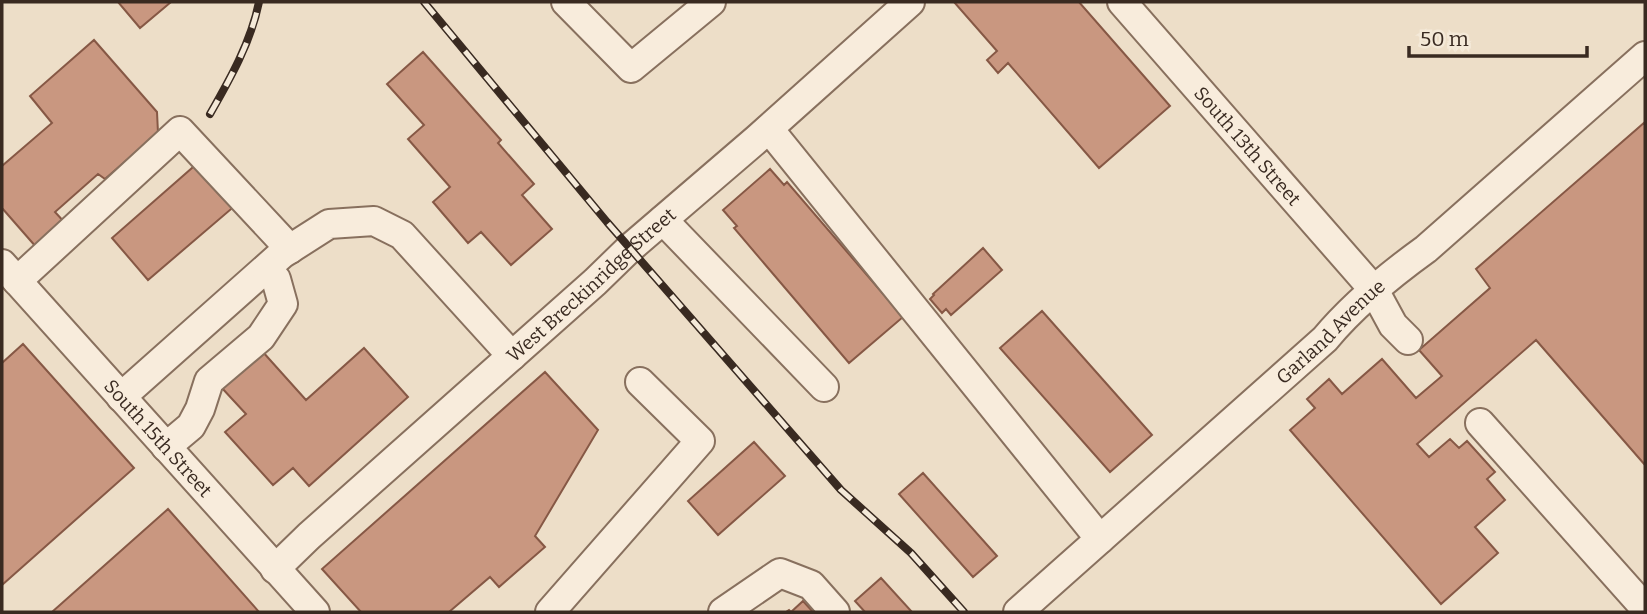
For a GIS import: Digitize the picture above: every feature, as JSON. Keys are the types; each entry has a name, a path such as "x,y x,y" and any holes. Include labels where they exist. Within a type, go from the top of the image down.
{"street":[{"path":"566,2 631,68 711,2"},
{"name":"West Breckinridge Street","path":"275,569 910,2"},
{"name":"South 13th Street","path":"1122,2 1374,290 1393,325 1408,340"},
{"name":"Garland Avenue","path":"1018,612 1325,339 1343,318 1374,290 1426,248 1645,56"},
{"path":"769,129 1100,539"},
{"path":"9,273 180,131 290,249"},
{"path":"663,220 824,387"},
{"path":"121,397 265,269 329,224 374,221 402,235 512,356"},
{"path":"166,447 191,426 209,381 261,337 283,304 276,279 265,269"},
{"name":"South 15th Street","path":"9,273 315,612"},
{"path":"550,612 700,441 640,382"},
{"path":"1480,423 1645,608"},
{"path":"723,612 780,573 811,585 835,612"}],"building":[{"path":"118,2 171,2 140,28"},
{"path":"954,2 1079,2 1170,106 1099,168 1008,63 998,73 987,60 997,51"},
{"path":"94,40 157,112 158,133 105,179 98,174 55,212 66,224 37,248 2,208 2,166 52,123 30,96"},
{"path":"423,52 501,140 498,143 534,184 522,195 552,229 511,265 481,232 468,243 433,202 450,187 408,139 424,125 387,84"},
{"path":"1645,122 1645,465 1536,340 1417,444 1429,457 1450,439 1459,448 1467,441 1495,472 1487,479 1505,500 1475,527 1498,553 1441,604 1290,430 1315,408 1307,399 1329,379 1342,394 1382,359 1416,398 1442,376 1419,350 1490,288 1476,269"},
{"path":"200,161 237,204 148,280 112,238"},
{"path":"770,169 784,185 787,182 903,317 849,363 734,228 737,226 723,210"},
{"path":"983,248 1002,270 951,315 946,309 942,313 930,299 933,294"},
{"path":"1042,311 1152,435 1110,472 1000,348"},
{"path":"23,344 134,468 2,585 2,363"},
{"path":"364,348 408,397 309,486 293,468 273,485 225,432 246,414 221,387 262,351 306,400"},
{"path":"545,372 598,430 535,536 545,547 499,587 490,577 449,612 361,612 322,569"},
{"path":"754,442 785,476 718,535 688,501"},
{"path":"923,473 997,556 973,577 899,494"},
{"path":"168,509 259,612 52,612"},
{"path":"881,578 912,612 865,612 855,601"},
{"path":"803,601 813,612 791,612"}],"railway":[{"path":"210,114 245,46 259,2"},
{"path":"424,2 607,222 841,490 911,553 964,612"}]}
